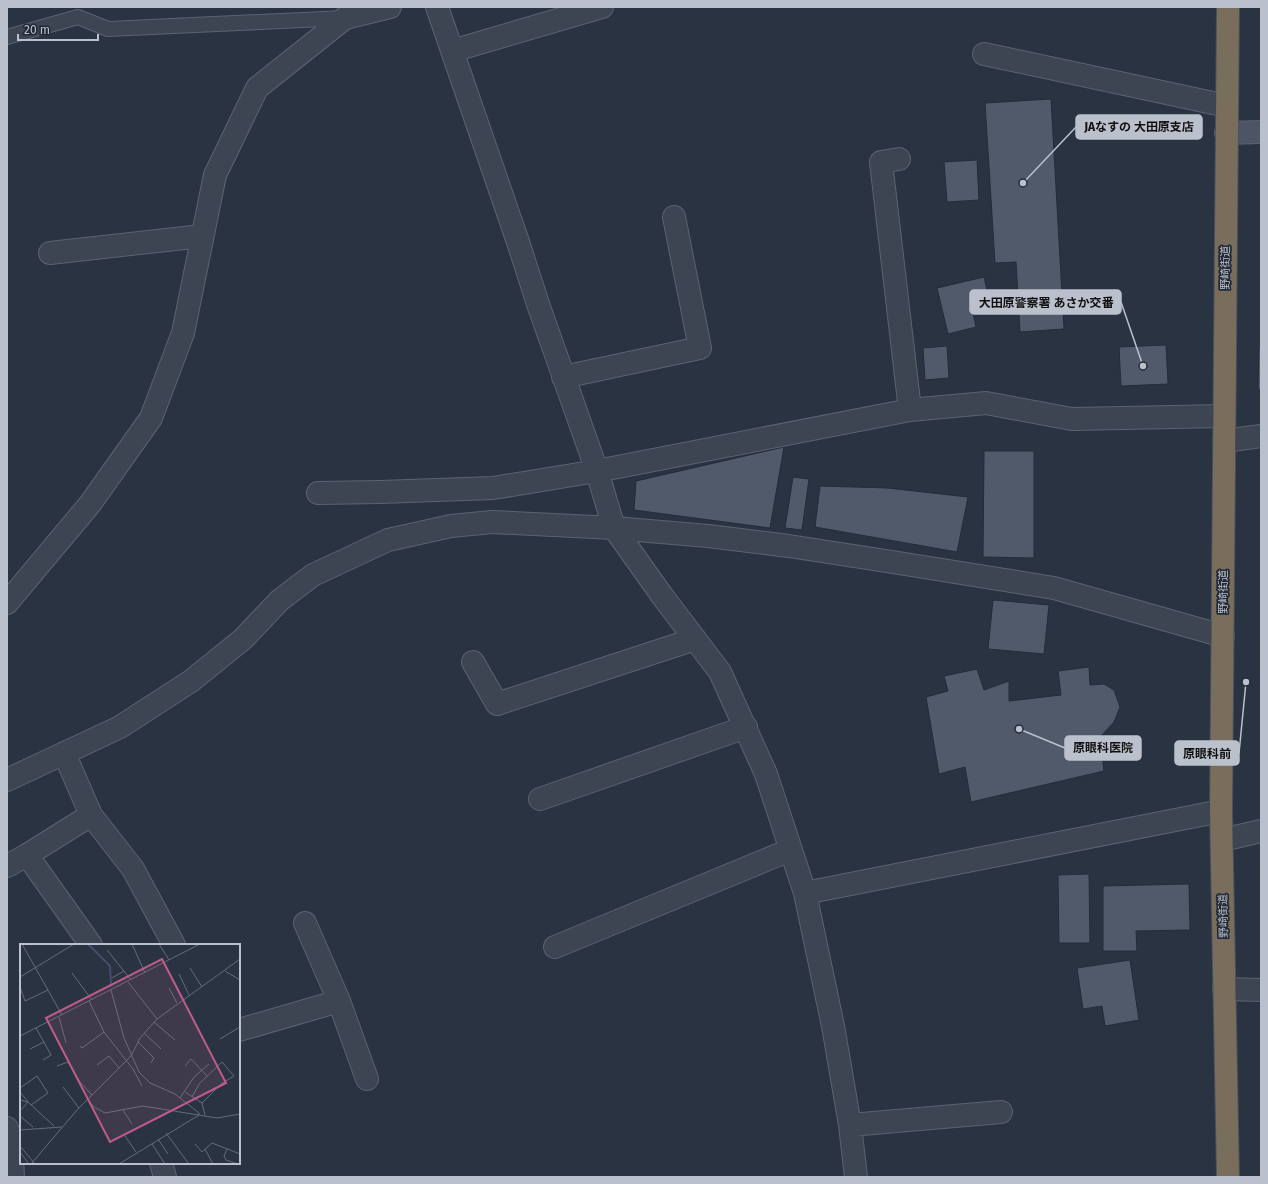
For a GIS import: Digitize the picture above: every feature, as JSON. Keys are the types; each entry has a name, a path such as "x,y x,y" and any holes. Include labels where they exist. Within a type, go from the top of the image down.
{"highway":[{"name":"野崎街道","path":"1228,7 1221,811 1228,1177"}],"street":[{"path":"7,603 90,504 151,418 183,332 215,175 256,88 345,18 390,7"},
{"path":"436,7 597,472 614,528 663,597 720,672 766,774 805,893 833,1026 850,1125 856,1177"},
{"path":"452,51 602,7"},
{"path":"984,54 1227,106"},
{"path":"1226,133 1261,132"},
{"path":"899,159 880,162 910,410"},
{"path":"563,377 700,348 674,217"},
{"path":"50,253 202,236"},
{"path":"318,493 493,488 597,472 910,410 986,403 1072,419 1224,416"},
{"path":"1224,442 1261,436"},
{"path":"7,780 120,726 191,681 243,639 280,600 313,575 388,540 452,526 492,522 614,528 708,536 788,546 1054,588 1223,636"},
{"path":"473,662 497,704 695,638"},
{"path":"540,799 746,727"},
{"path":"64,752 90,815 133,869 173,944"},
{"path":"805,893 1221,811"},
{"path":"7,866 90,815"},
{"path":"1222,840 1261,831"},
{"path":"555,946 790,850"},
{"path":"27,855 90,944"},
{"path":"304,923 339,1001 366,1079"},
{"path":"1224,989 1261,990"},
{"path":"240,1030 339,1001"},
{"path":"850,1125 1001,1112"},
{"path":"7,1128 11,1138 13,1177"},
{"path":"161,1164 165,1177"}],"lane":[{"path":"7,36 78,17 108,29 345,18"}],"building":[{"path":"1051,99 1064,329 1020,332 1016,262 995,263 985,103"},
{"path":"977,160 979,200 947,202 944,162"},
{"path":"984,277 990,304 972,308 976,327 948,334 937,288"},
{"path":"1166,345 1168,384 1121,386 1119,347"},
{"path":"947,346 949,378 925,380 923,348"},
{"path":"1259,346 1261,346 1261,390 1258,390"},
{"path":"784,447 770,528 634,510 636,481"},
{"path":"984,451 1034,451 1034,558 983,557"},
{"path":"793,477 809,479 802,530 785,528"},
{"path":"820,486 888,488 968,497 957,552 815,527"},
{"path":"993,600 1049,605 1044,654 988,649"},
{"path":"1089,667 1090,685 1104,684 1114,690 1120,707 1114,722 1100,737 1104,771 971,802 965,767 939,774 926,697 948,691 944,676 977,669 984,690 1009,681 1009,701 1061,695 1058,671"},
{"path":"1089,874 1090,943 1059,943 1058,875"},
{"path":"1189,884 1190,930 1136,931 1137,951 1103,951 1103,886"},
{"path":"1130,960 1139,1020 1105,1026 1102,1006 1083,1009 1077,968"}],"place":[{"name":"JAなすの 大田原支店","path":"1023,183"},
{"name":"大田原警察署 あさか交番","path":"1143,366"},
{"name":"原眼科前","path":"1246,682"},
{"name":"原眼科医院","path":"1019,729"}]}
